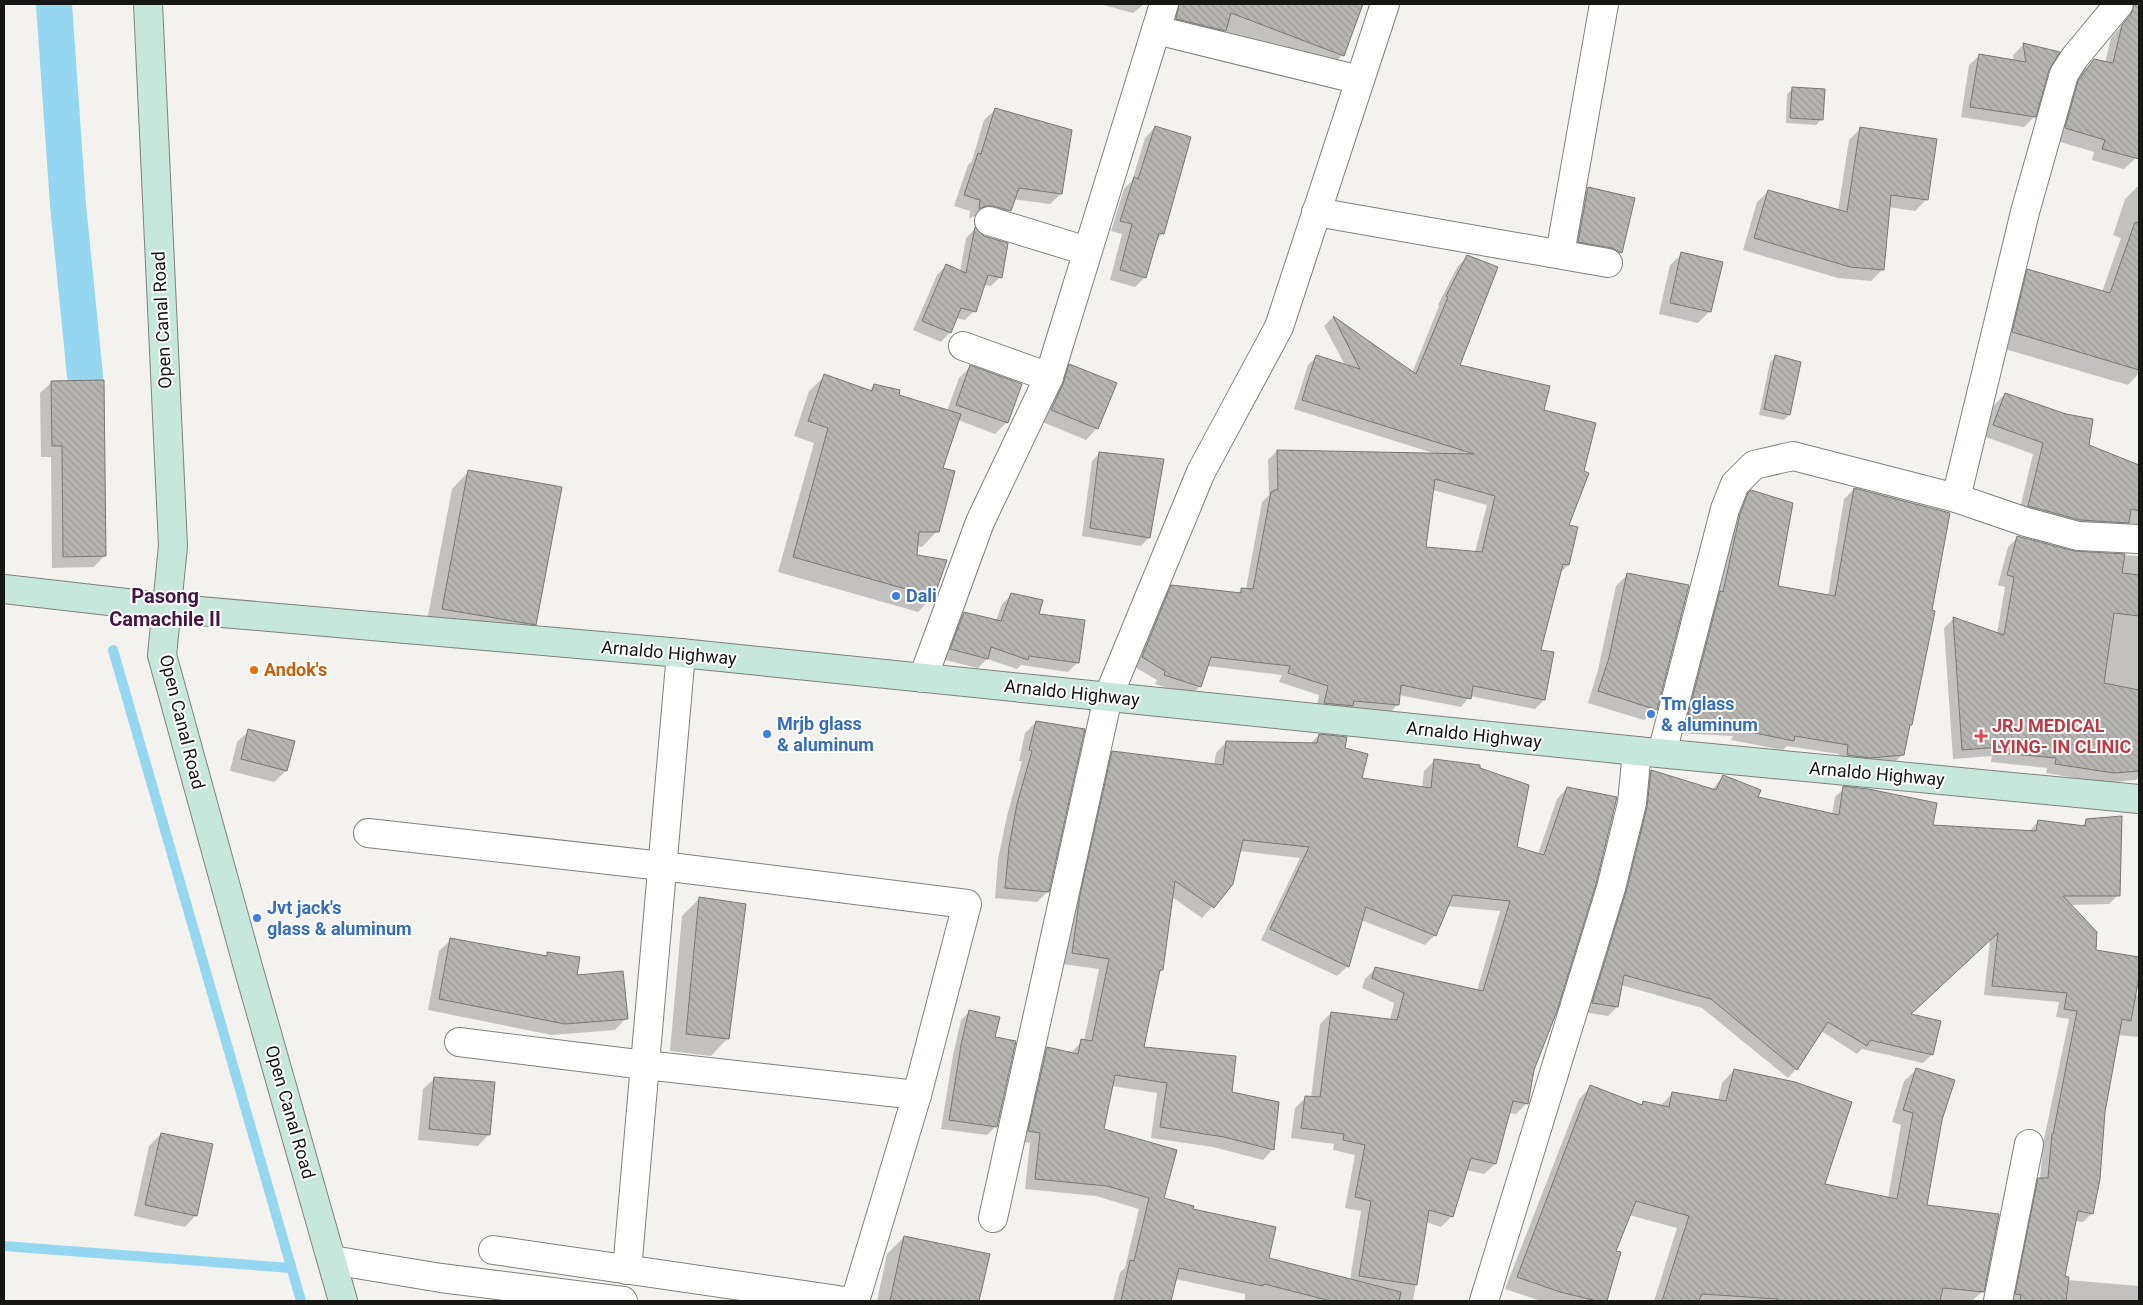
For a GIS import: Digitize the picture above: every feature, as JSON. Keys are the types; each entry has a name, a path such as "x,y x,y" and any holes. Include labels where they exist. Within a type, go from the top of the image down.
{"main road":[{"name":"Open Canal Road","path":"148,4 173,546 162,655 250,976 343,1301"},
{"name":"Arnaldo Highway","path":"4,589 166,608 680,653 1649,752 2139,798"}],"street":[{"path":"924,678 980,522 1049,377 1164,4"},
{"path":"993,1218 1108,697 1201,472 1279,327 1385,4"},
{"path":"1560,254 1604,4"},
{"path":"1956,498 2025,212 2064,74 2075,57 2119,4"},
{"path":"1156,30 1360,80"},
{"path":"1316,212 1608,263"},
{"path":"989,221 1087,251"},
{"path":"963,346 1049,377"},
{"path":"1484,1301 1611,888 1632,803 1725,510 1735,484 1754,466 1793,456 1956,498 2026,522 2078,536 2139,539"},
{"path":"626,1270 680,653"},
{"path":"368,833 662,866 967,904 917,1095 855,1301"},
{"path":"459,1042 644,1065 917,1095"},
{"path":"1998,1301 2029,1144"},
{"path":"493,1250 845,1301"},
{"path":"332,1260 441,1278 623,1301"}],"building":[{"path":"1179,4 1363,4 1344,56 1231,13 1226,31 1176,19"},
{"path":"2134,4 2139,4 2139,159 2102,149 2105,140 2065,128 2078,81 2094,59 2113,63 2122,25 2131,14"},
{"path":"2023,43 2060,52 2049,70 2036,117 1970,107 1979,54 2026,62"},
{"path":"1792,87 1825,89 1823,120 1790,118"},
{"path":"995,108 1072,130 1062,194 1019,188 1011,211 993,206 979,209 980,200 964,195 978,153 981,154"},
{"path":"1155,126 1191,137 1164,234 1159,233 1146,278 1120,270 1132,224 1120,221 1134,177 1138,179"},
{"path":"1860,127 1937,139 1928,200 1891,195 1884,270 1850,267 1754,238 1768,190 1847,212"},
{"path":"1588,187 1635,198 1622,253 1611,248 1578,242"},
{"path":"2135,222 2139,223 2139,370 2012,332 2027,269 2110,293"},
{"path":"975,227 984,236 1008,243 1002,278 988,275 976,312 961,308 951,333 922,321 946,264 966,273"},
{"path":"1681,252 1723,262 1711,312 1670,303"},
{"path":"1467,255 1498,267 1460,365 1550,386 1544,410 1596,423 1584,471 1589,473 1569,525 1578,527 1569,565 1563,564 1541,650 1554,652 1545,700 1473,686 1471,699 1401,685 1399,705 1354,701 1353,706 1324,703 1328,686 1288,673 1290,666 1211,657 1201,687 1164,675 1165,671 1142,657 1171,585 1241,593 1241,588 1253,589 1271,492 1278,489 1277,450 1474,454 1302,400 1316,355 1360,369 1333,316 1416,374 1448,297 1446,296","holes":["1435,479 1495,496 1482,552 1426,547"]},
{"path":"1775,355 1801,362 1790,415 1764,409"},
{"path":"1069,364 1117,383 1098,429 1051,410 1063,384"},
{"path":"970,365 1022,384 1008,423 956,405"},
{"path":"824,374 872,391 874,384 900,390 899,395 961,414 943,468 955,471 939,532 919,532 917,555 947,560 934,597 793,557 828,428 808,421"},
{"path":"104,380 106,556 63,557 62,446 52,446 51,381"},
{"path":"2005,393 2066,414 2093,419 2089,445 2139,465 2139,511 2131,509 2129,523 2080,520 2028,506 2043,443 1993,425"},
{"path":"1099,452 1164,459 1150,538 1090,528"},
{"path":"468,470 562,487 536,625 442,609"},
{"path":"1854,488 1950,513 1932,610 1935,611 1912,725 1910,725 1904,755 1870,758 1847,755 1848,745 1795,736 1794,741 1740,730 1742,726 1686,723 1720,591 1723,592 1740,514 1748,493 1751,490 1793,503 1778,586 1835,596"},
{"path":"2017,536 2074,551 2125,554 2122,573 2139,575 2139,616 2114,613 2104,683 2139,690 2139,771 2114,773 2055,764 2056,758 2000,753 2001,747 1962,750 1953,617 2004,635 2014,577 2007,575"},
{"path":"1627,573 1689,585 1657,710 1598,691 1609,658"},
{"path":"1011,593 1043,600 1039,614 1085,620 1079,663 1029,656 1028,660 991,647 988,659 950,649 964,612 1001,621"},
{"path":"1036,721 1085,729 1049,892 1005,888 1009,847 1017,804 1032,751 1029,750"},
{"path":"248,729 295,741 287,771 241,759"},
{"path":"1319,734 1347,737 1345,748 1368,754 1362,778 1431,788 1434,759 1480,765 1480,768 1529,785 1517,847 1544,855 1567,787 1617,797 1596,884 1557,1011 1534,1070 1528,1104 1513,1101 1496,1164 1471,1158 1453,1217 1429,1210 1417,1285 1359,1276 1371,1201 1355,1197 1365,1145 1343,1140 1344,1134 1301,1128 1305,1096 1320,1097 1331,1012 1397,1020 1404,993 1372,978 1375,967 1483,991 1510,901 1453,895 1436,936 1366,907 1349,967 1270,929 1309,847 1243,840 1233,884 1214,908 1175,881 1163,970 1160,970 1144,1047 1236,1056 1232,1092 1279,1102 1274,1150 1224,1137 1160,1127 1167,1083 1115,1075 1104,1129 1177,1150 1164,1198 1194,1206 1193,1209 1276,1227 1269,1258 1401,1292 1399,1301 1331,1301 1264,1284 1263,1286 1179,1268 1171,1301 1121,1301 1130,1260 1134,1261 1149,1198 1107,1186 1035,1179 1040,1133 1028,1131 1047,1047 1078,1054 1081,1039 1092,1041 1109,959 1072,953 1080,895 1112,751 1223,765 1226,741 1317,743"},
{"path":"1651,770 1716,790 1723,775 1761,790 1758,797 1839,815 1843,786 1868,789 1937,803 1933,825 2036,831 2038,820 2085,826 2086,819 2122,816 2120,896 2063,896 2097,932 2096,950 2139,957 2139,977 2131,1021 2122,1019 2105,1112 2100,1179 2093,1214 2078,1211 2065,1276 2069,1277 2066,1301 2020,1301 2021,1295 2015,1294 2038,1178 2048,1178 2052,1134 2077,1011 2064,1009 2067,993 1992,986 1998,933 1911,1014 1941,1021 1933,1055 1870,1040 1867,1046 1828,1022 1797,1070 1711,999 1624,975 1618,1007 1592,1003 1626,892 1647,807"},
{"path":"699,897 746,904 729,1039 686,1034"},
{"path":"450,938 547,956 547,952 580,957 577,975 623,971 628,1019 565,1024 439,999"},
{"path":"969,1010 1000,1017 995,1037 1016,1041 997,1127 949,1120 961,1045"},
{"path":"1916,1068 1955,1080 1942,1120 1927,1205 1999,1214 1984,1292 1943,1288 1940,1301 1777,1301 1777,1299 1702,1294 1699,1301 1662,1301 1689,1216 1636,1201 1616,1251 1621,1252 1607,1301 1597,1301 1560,1292 1517,1277 1590,1085 1642,1105 1643,1101 1669,1107 1672,1092 1726,1101 1734,1069 1795,1082 1852,1102 1825,1184 1897,1199 1913,1113 1903,1110"},
{"path":"434,1077 495,1082 490,1135 429,1129"},
{"path":"161,1133 213,1144 197,1216 145,1205"},
{"path":"904,1236 990,1254 979,1301 890,1301"}],"waterway":[{"path":"54,4 68,205 85,376"},
{"path":"113,650 301,1301"},
{"path":"4,1246 291,1268"}],"place":[{"name":"Dali","path":"896,596"},
{"name":"Andok's","path":"254,670"},
{"name":"Tm glass & aluminum","path":"1651,714"},
{"name":"Mrjb glass & aluminum","path":"767,734"},
{"name":"JRJ MEDICAL LYING- IN CLINIC","path":"1981,736"},
{"name":"Jvt jack's glass & aluminum","path":"257,918"}],"district":[{"name":"Pasong Camachile II","path":"165,608"}]}
